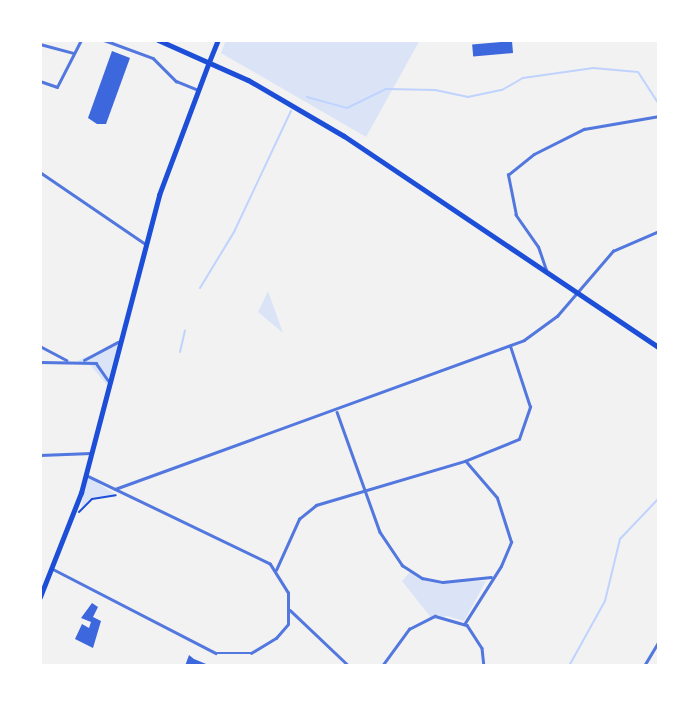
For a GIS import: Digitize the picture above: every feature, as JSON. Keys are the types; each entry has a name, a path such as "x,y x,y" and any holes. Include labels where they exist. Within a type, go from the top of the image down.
{"highway":[{"path":"158,40 209,62 344,136 577,290 659,348"}],"main road":[{"path":"40,597 70,524 85,475 144,243 218,40"}],"street":[{"path":"40,81 57,88 81,40"},
{"path":"104,40 153,58 176,81 198,90"},
{"path":"40,44 73,53"},
{"path":"546,270 538,247 516,215 508,175 534,154 584,130 659,116"},
{"path":"40,172 144,243"},
{"path":"115,489 337,411 510,346 543,329 613,251 659,231"},
{"path":"77,361 96,356 118,342"},
{"path":"40,346 69,361"},
{"path":"276,570 304,513 316,505 465,461 508,447 519,439 528,423 527,393 510,346"},
{"path":"40,362 77,361 99,364 108,380"},
{"path":"337,411 363,489 390,552 402,565 422,578 443,582 491,578"},
{"path":"40,455 91,453"},
{"path":"465,461 497,498 510,529 508,553 465,623"},
{"path":"53,569 216,653 240,655 262,648 288,624 290,610 287,588 276,570 85,475"},
{"path":"290,610 349,666"},
{"path":"382,666 423,618 449,617 465,623 477,636 484,666"},
{"path":"644,666 659,641"}],"path":[{"path":"70,524 92,499 131,496"}],"shaded area":[{"path":"226,40 420,40 366,137 221,53"},
{"path":"268,291 283,333 258,312"},
{"path":"118,343 107,385 91,366 77,361"},
{"path":"86,475 116,495 92,499 81,509"},
{"path":"410,572 430,582 486,581 464,621 447,616 432,619 402,581"}],"building":[{"path":"512,41 513,53 473,56 472,44"},
{"path":"112,51 130,58 106,124 97,124 88,118"},
{"path":"92,603 98,607 93,617 101,621 93,648 75,639 82,624 89,628 91,622 81,618"},
{"path":"189,655 194,659 211,666 185,666"}],"waterway":[{"path":"307,97 347,108 386,89 435,90 468,97 502,90 523,78 593,68 638,72 659,104"},
{"path":"200,288 234,232 291,111"},
{"path":"180,352 185,331"},
{"path":"569,666 605,601 620,539 659,498"}]}
